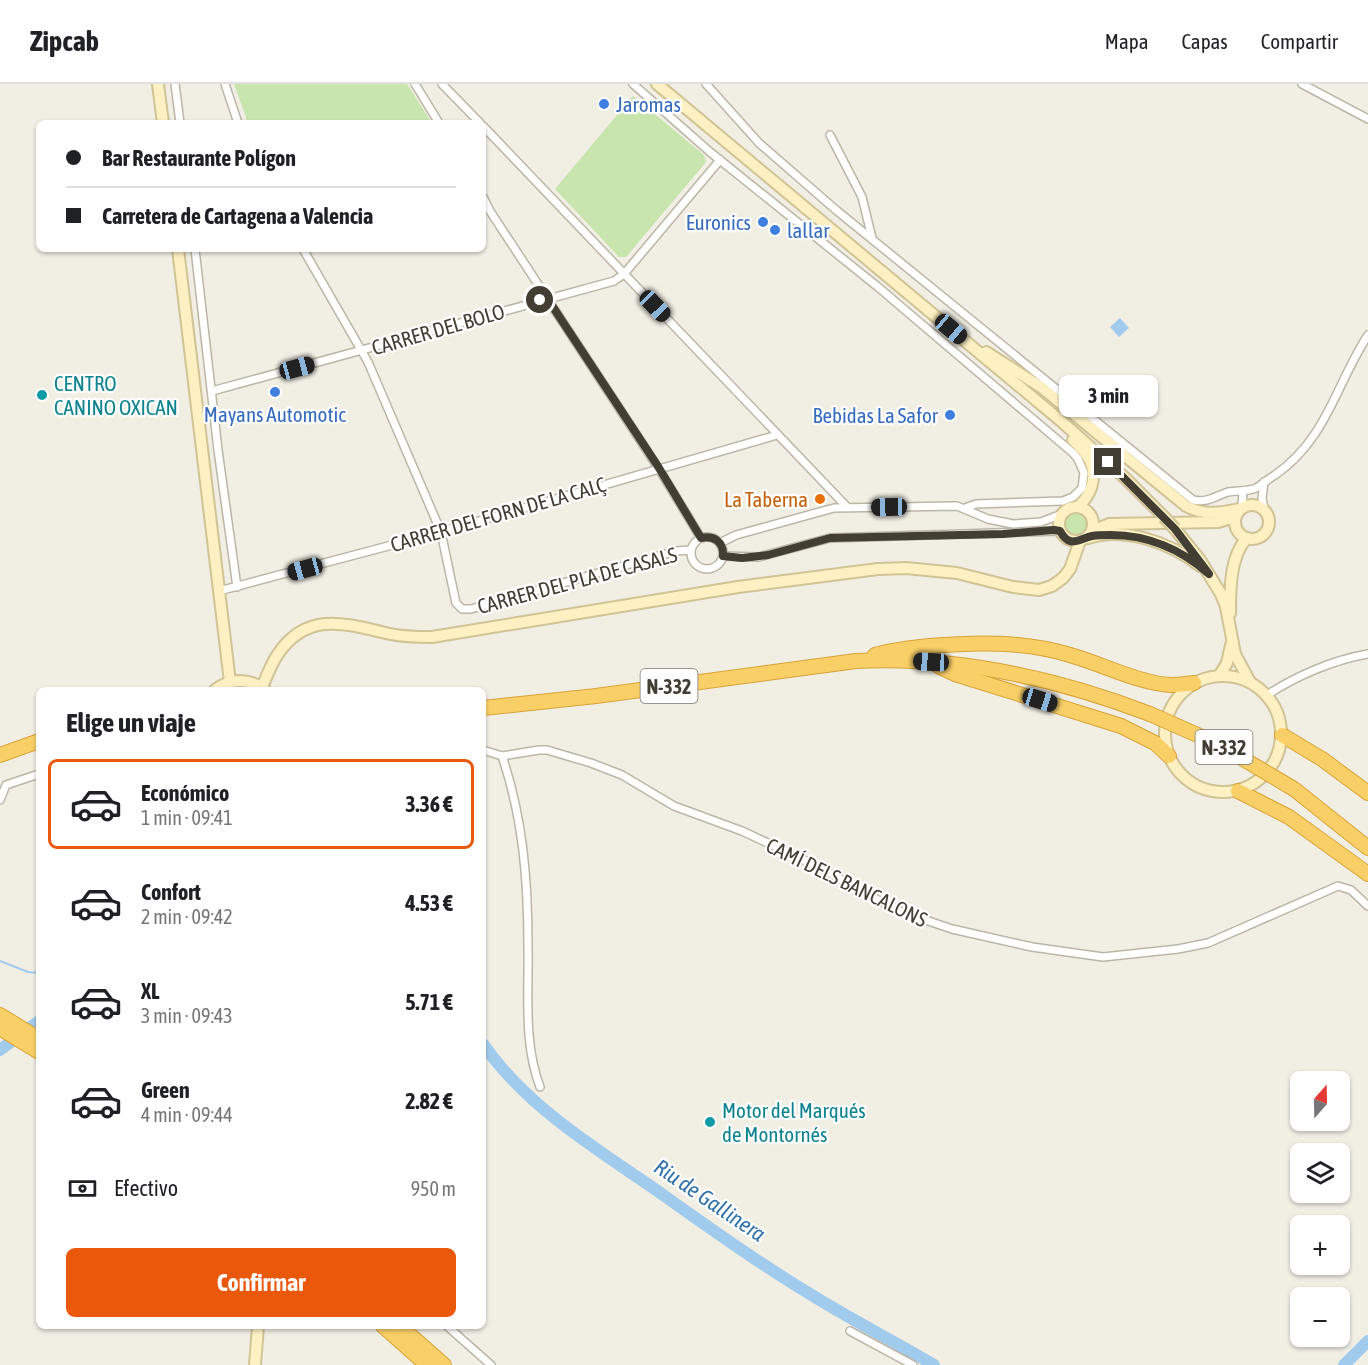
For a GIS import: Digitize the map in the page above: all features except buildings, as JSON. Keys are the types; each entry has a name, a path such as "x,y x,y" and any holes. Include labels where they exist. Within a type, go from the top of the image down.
{"highway":[{"path":"856,661 892,650 963,643 1006,643 1070,654 1155,682 1172,685 1194,684"},
{"name":"N-332","path":"486,708 596,696 856,661 931,662 973,667 1060,684 1114,700 1218,744 1294,789 1368,848"},
{"path":"931,662 955,675 1121,726 1155,743 1168,756"},
{"name":"N-332","path":"1282,735 1322,759 1368,793"},
{"path":"0,755 36,742"},
{"path":"1238,791 1289,817 1368,874"},
{"path":"0,1015 36,1037"},
{"path":"0,1028 36,1050"},
{"path":"387,1329 427,1365"},
{"path":"403,1329 444,1365"}],"main road":[{"path":"158,84 163,120"},
{"path":"657,84 1097,452 1164,517 1209,574 1226,607 1238,662 1251,683"},
{"path":"178,252 230,682"},
{"path":"967,343 995,372 1081,447 1088,456 1093,466 1093,482 1087,498 1077,507 1062,514 1059,522 1064,535 1072,545 1074,557"},
{"path":"967,343 1006,363 1041,387 1186,506 1208,513 1238,515"},
{"path":"1077,507 1087,511 1092,518 1109,524 1218,522 1238,515 1251,504 1263,504 1269,520 1267,531 1256,539 1247,538 1240,534 1238,515"},
{"path":"264,687 273,663 285,644 302,631 320,623 341,623 412,638 432,637 726,589 878,569 915,569 957,573 1032,590 1052,586 1064,578 1070,569 1074,557 1087,537 1092,518"},
{"path":"1087,537 1109,524"},
{"path":"1064,535 1087,537 1118,535 1151,541 1184,555 1209,574"},
{"path":"1230,628 1235,562 1239,549 1247,538"},
{"path":"1219,676 1227,663 1232,642"},
{"path":"1219,676 1235,677 1251,683 1267,695 1278,714 1282,735 1278,756 1273,766 1258,782 1238,791 1216,792 1194,785 1179,773 1168,756 1165,740 1166,723 1171,707 1181,694 1194,684 1219,676"},
{"path":"221,687 230,682 241,681 258,687"},
{"path":"255,1365 258,1329"}],"street":[{"path":"175,84 180,120"},
{"path":"225,84 237,120"},
{"path":"416,84 437,120"},
{"path":"442,84 477,120"},
{"path":"633,84 720,160 878,287 1073,453 1082,466 1084,481 1076,495 1063,501 976,504 965,508"},
{"path":"706,84 759,143 837,210 1193,500 1211,500 1227,492 1255,488 1287,467 1314,438 1325,420 1368,334"},
{"path":"1302,84 1368,119"},
{"path":"486,129 848,507"},
{"path":"830,135 862,197 872,238"},
{"name":"CARRER DEL BOLO","path":"212,391 614,280 624,274 720,160"},
{"path":"486,204 659,468 701,538"},
{"path":"195,252 237,587"},
{"path":"307,252 368,363 441,531"},
{"name":"CARRER DEL FORN DE LA CALÇ","path":"219,591 441,531 777,435"},
{"path":"1263,504 1264,482"},
{"path":"1255,488 1263,504"},
{"path":"1238,515 1243,490"},
{"path":"720,543 736,535 824,509 952,505 1007,524 1041,522 1062,514"},
{"name":"CARRER DEL PLA DE CASALS","path":"441,531 456,603 462,609 471,609 676,551 692,550"},
{"path":"723,556 742,558 768,555 830,538 1064,535"},
{"path":"701,538 712,538 720,543 723,556 714,568 702,568 693,561 692,550 701,538"},
{"path":"1267,695 1315,670 1368,654"},
{"name":"CAMÍ DELS BANCALONS","path":"502,756 539,750 570,755 622,775 674,807 742,831 819,867 902,912 952,929 1032,947 1103,957 1178,949 1208,943 1338,886 1351,890 1368,906"},
{"path":"486,751 502,756 518,811 527,886 528,1032 532,1066 540,1087"},
{"path":"0,800 6,785 36,775"},
{"path":"450,1329 491,1365"},
{"path":"850,1331 913,1365"}],"green space":[{"path":"234,84 407,84 430,120 247,120"},
{"path":"633,96 704,155 706,162 626,257 619,257 555,189"},
{"path":"1076,513 1084,516 1087,524 1084,532 1076,535 1068,532 1065,524 1068,516"}],"water":[{"path":"1120,318 1129,328 1119,337 1110,327"}],"waterway":[{"path":"0,961 36,973"},
{"name":"Riu de Gallinera","path":"0,1050 36,1023"},
{"name":"Riu de Gallinera","path":"486,1048 518,1086 581,1138 773,1270 830,1306 934,1365"},
{"name":"Riu de Gallinera","path":"1344,1365 1368,1341"}],"place":[{"name":"Jaromas","path":"604,104"},
{"name":"Euronics","path":"763,222"},
{"name":"lallar","path":"775,230"},
{"name":"Mayans Automotic","path":"275,392"},
{"name":"CENTRO CANINO OXICAN","path":"42,395"},
{"name":"Bebidas La Safor","path":"950,415"},
{"name":"La Taberna","path":"820,499"},
{"name":"Motor del Marqués de Montornés","path":"710,1122"}],"route":[{"path":"540,300 547,298 659,468 701,538 716,539 723,548 723,556 759,557 830,538 1003,534 1054,530 1060,531 1068,540 1076,542 1088,537 1111,535 1151,541 1177,551 1209,574 1175,529 1108,462"}]}
